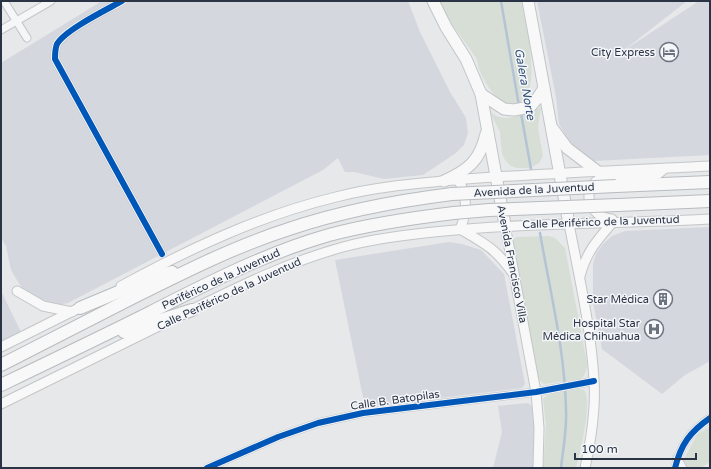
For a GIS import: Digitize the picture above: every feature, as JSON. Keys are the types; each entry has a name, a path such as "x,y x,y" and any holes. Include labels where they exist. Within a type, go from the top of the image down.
{"highway":[{"name":"Avenida de la Juventud","path":"452,194 710,182"},
{"name":"Periférico de la Juventud","path":"1,365 198,265 288,229 348,211 400,201 452,194"},
{"name":"Avenida de la Juventud","path":"454,213 710,201"},
{"name":"Periférico de la Juventud","path":"1,385 215,280 276,252 356,228 416,217 454,213"},
{"path":"76,310 159,275 198,265"},
{"path":"81,346 192,310"}],"main road":[{"name":"Avenida Francisco Villa","path":"433,1 446,27 466,59 481,94 536,392 539,428 538,468"},
{"path":"528,1 590,341 594,381 592,418 585,468"},
{"path":"481,94 504,109 520,109 533,104 544,88"},
{"path":"551,125 567,148 597,171"},
{"path":"444,181 460,174 470,166 480,153 487,131"},
{"path":"1,348 165,262 281,213 329,198 394,185 560,173 710,166"},
{"path":"659,221 652,218 612,219 601,217 591,206 589,192 591,185 602,178 651,176 658,174 664,169"},
{"path":"458,180 463,189 465,209 463,223 460,229 493,249 514,275"},
{"name":"Calle Periférico de la Juventud","path":"1,404 257,278 302,260 355,244 414,234 504,225 710,219"},
{"path":"579,280 583,265 589,252 613,222"},
{"path":"17,291 43,306 76,310"}],"street":[{"path":"4,1 27,38"},
{"path":"1,30 51,1"},
{"path":"122,1 66,34 58,43 55,54 59,66 162,254"},
{"name":"Calle B. Batopilas","path":"207,468 278,437 318,423 363,413 536,392 594,381"},
{"path":"675,468 687,437 710,418"},
{"path":"678,458 683,468"}],"shaded area":[{"path":"102,1 408,1 420,32 450,92 466,118 468,133 464,145 456,153 423,175 384,179 354,172 345,172 338,158 323,170 68,303 57,305 27,294 11,270 6,246 1,238 1,63"},
{"path":"440,1 521,1 529,40 531,72 530,86 526,98 518,105 511,106 504,104 491,91 479,69 476,58 451,23"},
{"path":"537,1 687,1 623,51 699,1 710,1 710,155 593,161 571,145 559,124 556,97"},
{"path":"541,107 538,128 543,156 539,163 530,168 517,168 511,166 502,154 500,132 490,112 499,117 509,118"},
{"name":"Hospital Star Médica Chihuahua","path":"710,227 710,361 685,375 662,394 602,349 593,302 593,264 596,254 603,244 612,236 625,231"},
{"path":"549,236 555,238 565,248 587,365 585,374 580,379 544,384 536,377 513,241 516,237"},
{"path":"449,242 462,244 481,250 504,274 525,384 522,388 365,407 335,260"},
{"path":"1,291 21,332 1,341"},
{"path":"579,389 584,390 587,404 585,428 576,468 543,468 546,425 543,399 547,395"},
{"path":"527,403 531,405 534,411 536,431 534,468 493,468 502,432 498,406"},
{"path":"710,426 710,462 700,468 688,468 684,459 697,435"}],"waterway":[{"name":"Galera Norte","path":"501,1 519,106"},
{"name":"Galera Norte","path":"521,113 531,169"},
{"name":"Galera Norte","path":"540,233 560,343 565,388 566,425 561,468"}],"cycle path":[{"path":"122,1 86,21 61,39 56,46 55,59 162,254"},
{"path":"207,468 278,437 318,423 363,413 536,392 594,381"},
{"path":"675,468 680,452 687,439 697,428 710,418"}],"place":[{"name":"City Express","path":"669,52"},
{"name":"Star Médica","path":"663,299"},
{"name":"Hospital Star Médica Chihuahua","path":"654,329"}]}
